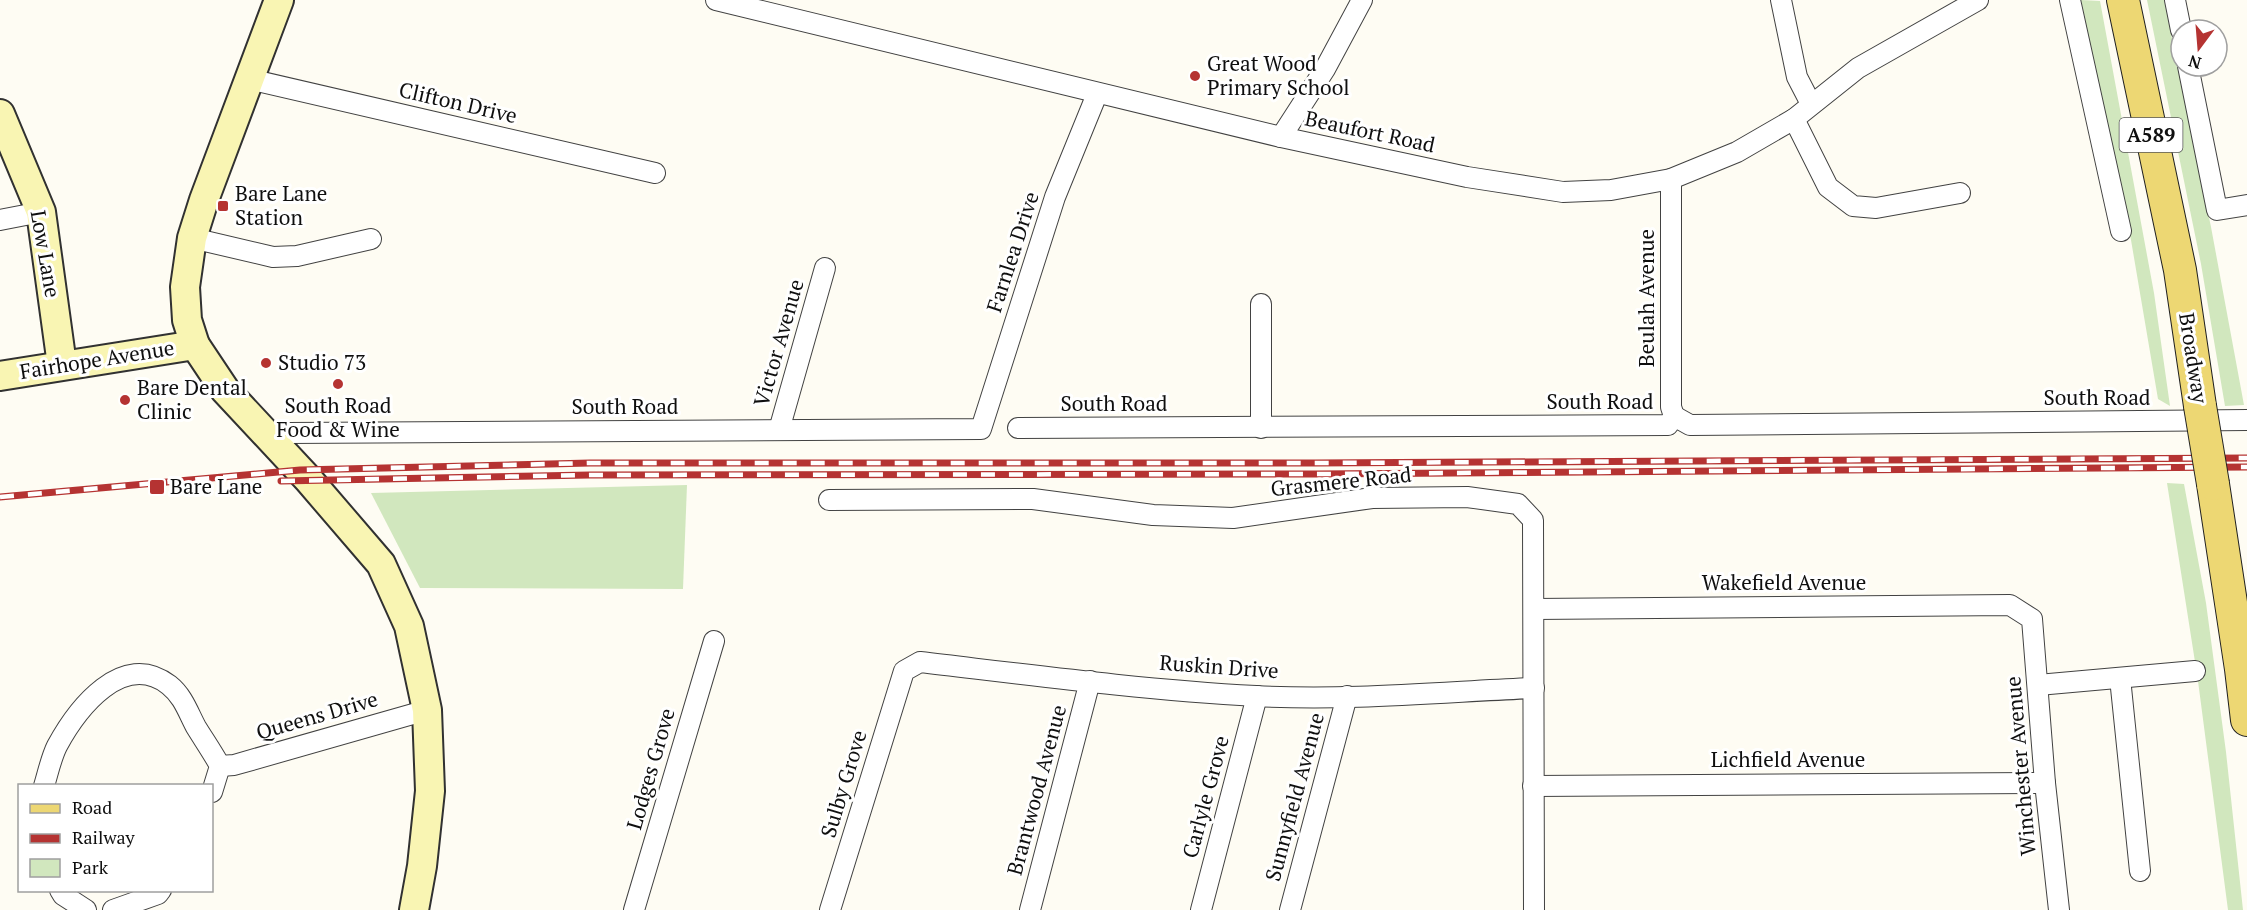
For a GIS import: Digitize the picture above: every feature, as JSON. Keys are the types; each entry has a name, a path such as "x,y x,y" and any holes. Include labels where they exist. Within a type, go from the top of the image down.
{"main road":[{"path":"279,0 192,238 184,287 187,320 195,345 225,390 381,564 409,626 427,710 430,791 422,866 414,910"},
{"name":"Broadway","path":"2123,0 2180,270 2247,720"},
{"name":"Low Lane","path":"0,114 41,212 62,365"},
{"name":"Fairhope Avenue","path":"0,376 195,345"}],"street":[{"name":"Beaufort Road","path":"716,0 1281,137 1467,177 1563,192 1611,190 1671,179 1737,152 1794,118 1858,68 1978,0"},
{"path":"1281,137 1325,69 1362,0"},
{"path":"1781,0 1797,77 1811,104"},
{"path":"2070,0 2121,231"},
{"path":"2175,0 2179,18"},
{"path":"2190,78 2217,210 2247,205"},
{"name":"Clifton Drive","path":"249,79 656,173"},
{"name":"Farnlea Drive","path":"981,429 1055,197 1097,94"},
{"path":"1794,118 1828,187 1853,206 1876,208 1960,193"},
{"name":"Beulah Avenue","path":"1671,179 1671,407 1674,416"},
{"path":"0,220 41,212"},
{"path":"192,238 273,257 297,256 371,238"},
{"name":"Victor Avenue","path":"779,430 825,268"},
{"path":"1261,304 1261,428"},
{"name":"South Road","path":"1018,428 1668,425 1674,416 1690,425 2247,420"},
{"name":"South Road","path":"272,441 288,433 981,429"},
{"name":"Grasmere Road","path":"829,500 1034,499 1153,516 1233,518 1372,498 1467,497 1518,504 1533,520 1534,910"},
{"name":"Wakefield Avenue","path":"1534,609 2010,605 2032,619"},
{"name":"Winchester Avenue","path":"2032,619 2045,783 2059,910"},
{"name":"Lodges Grove","path":"634,910 714,641"},
{"name":"Ruskin Drive","path":"904,671 920,662 1090,681 1257,696 1347,696 1534,688"},
{"name":"Sulby Grove","path":"830,910 904,671"},
{"path":"2038,685 2195,671"},
{"path":"45,784 56,748 72,722 105,686 122,676 138,673 153,675 180,695 220,766 213,789"},
{"path":"2120,678 2140,871"},
{"name":"Brantwood Avenue","path":"1030,910 1090,681"},
{"name":"Carlyle Grove","path":"1201,910 1257,696"},
{"name":"Sunnyfield Avenue","path":"1290,910 1347,696"},
{"name":"Queens Drive","path":"220,766 234,765 427,710"},
{"name":"Lichfield Avenue","path":"1533,786 2045,783"},
{"path":"61,892 86,910"},
{"path":"112,910 159,892"}],"green space":[{"path":"2081,0 2100,1 2154,293 2170,406 2158,399 2131,240"},
{"path":"2147,0 2164,0 2169,24 2169,78 2180,78 2244,405 2225,406 2201,264"},
{"path":"2167,483 2184,484 2206,603 2226,752 2243,910 2228,910 2198,681"},
{"path":"687,485 683,589 420,588 371,493"}],"railway":[{"path":"0,497 300,470 590,463 1315,463 2247,458"},
{"path":"281,481 590,475 1316,474 2247,467"}],"place":[{"name":"Great Wood Primary School","path":"1195,76"},
{"name":"Bare Lane Station","path":"223,206"},
{"name":"Studio 73","path":"266,363"},
{"name":"South Road Food & Wine","path":"338,384"},
{"name":"Bare Dental Clinic","path":"125,400"},
{"name":"Bare Lane","path":"157,487"}]}
